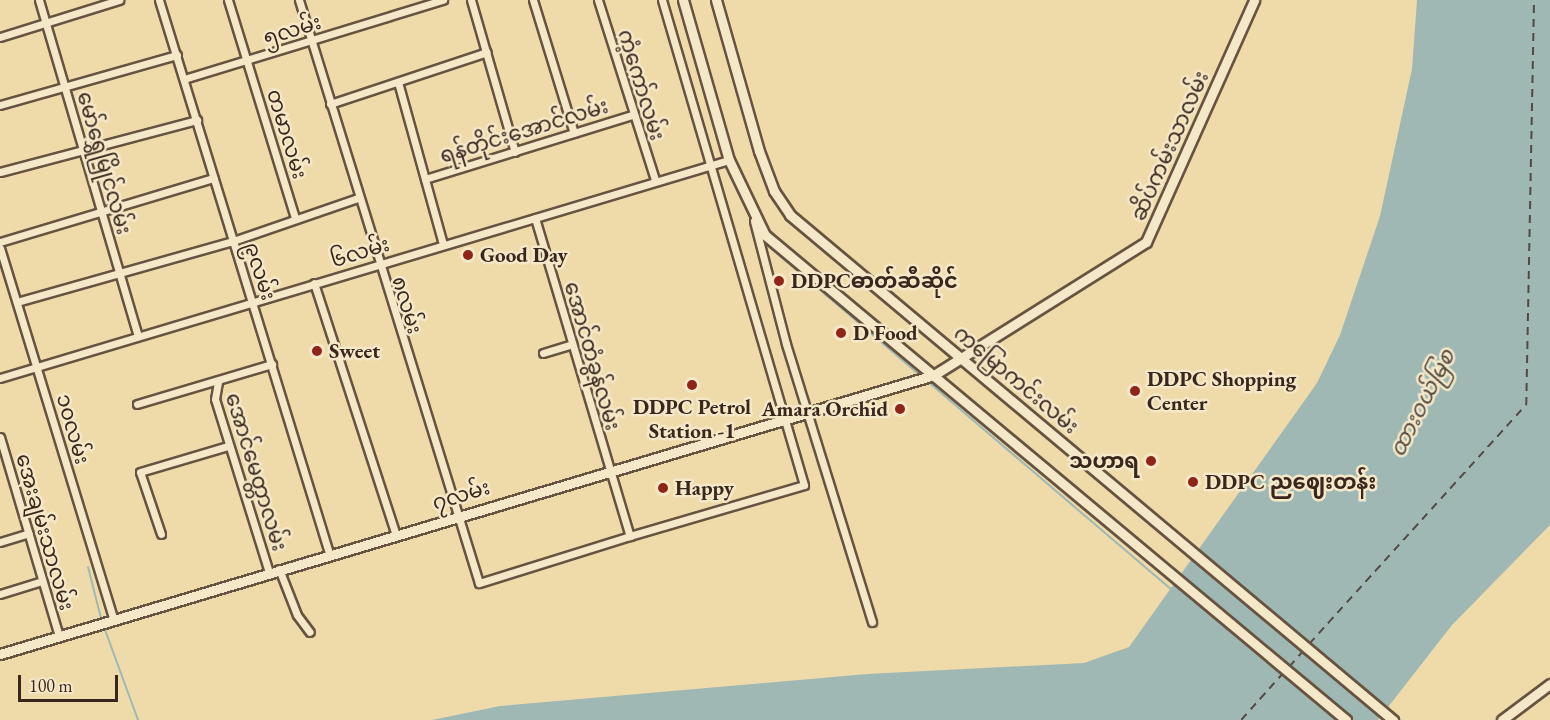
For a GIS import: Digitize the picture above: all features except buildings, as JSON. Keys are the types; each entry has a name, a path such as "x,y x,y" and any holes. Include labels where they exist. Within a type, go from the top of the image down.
{"main road":[{"path":"683,0 729,160 754,221 1074,493 1347,720"},
{"name":"ကမြောကင်းလမ်း","path":"716,0 759,151 781,204 1393,720"},
{"name":"ဆိပ်ကမ်းသာလမ်း","path":"934,375 1146,242 1254,0"},
{"name":"၇လမ်း","path":"0,654 808,409 934,375"},
{"path":"1502,720 1550,684"}],"street":[{"name":"မော်ရွှေမြိုင်လမ်း","path":"39,0 138,336"},
{"path":"0,37 119,0"},
{"name":"၉လမ်း","path":"159,0 329,553"},
{"name":"တမာလမ်း","path":"228,0 295,218"},
{"name":"၈လမ်း","path":"299,0 377,265 455,515 479,582 630,536"},
{"name":"၅လမ်း","path":"184,79 443,0"},
{"path":"471,0 514,152"},
{"path":"533,0 574,134"},
{"name":"ကံ့ကော်လမ်း","path":"598,0 632,115 655,180"},
{"path":"630,536 800,489 806,480 662,0"},
{"path":"330,104 487,52"},
{"path":"0,105 177,55"},
{"path":"398,82 443,243"},
{"name":"ရန်တိုင်းအောင်လမ်း","path":"425,179 632,115"},
{"path":"0,172 197,120"},
{"name":"၆လမ်း","path":"0,378 377,265 443,243 729,160"},
{"path":"0,242 214,178"},
{"path":"17,302 233,241 358,198"},
{"name":"အောင်တံခွန်လမ်း","path":"535,218 607,470 630,536"},
{"path":"754,221 872,621"},
{"name":"၁၀လမ်း","path":"0,248 37,366 110,621"},
{"path":"314,283 395,533"},
{"path":"543,353 570,345"},
{"path":"137,404 218,382 272,364"},
{"name":"အောင်မေတ္တာလမ်း","path":"218,382 215,399 228,446 274,571 297,615 310,632"},
{"name":"အေးချမ်းသာလမ်း","path":"0,437 59,636"},
{"path":"161,534 140,472 228,446"},
{"path":"0,542 29,533"},
{"path":"0,594 42,581"}],"water":[{"name":"ထားဝယ်မြစ","path":"1417,0 1550,0 1550,525 1452,625 1378,720 432,720 500,706 867,674 1084,663 1129,647 1317,383 1340,335 1380,216 1412,69"}],"waterway":[{"path":"771,248 922,377"},
{"path":"926,380 1173,591"},
{"path":"88,567 102,622"},
{"path":"104,627 138,720"}],"ferry route":[{"path":"1309,644 1526,405 1534,0"},
{"path":"1289,667 1304,650"},
{"path":"1241,720 1284,672"}],"place":[{"name":"Good Day","path":"468,255"},
{"name":"DDPCဓာတ်ဆီဆိုင်","path":"779,281"},
{"name":"D Food","path":"841,333"},
{"name":"Sweet","path":"317,351"},
{"name":"DDPC Petrol Station -1","path":"692,385"},
{"name":"DDPC Shopping Center","path":"1135,391"},
{"name":"Amara Orchid","path":"900,409"},
{"name":"သဟာရ","path":"1151,461"},
{"name":"DDPC ညဈေးတန်း","path":"1193,482"},
{"name":"Happy","path":"663,488"}]}
